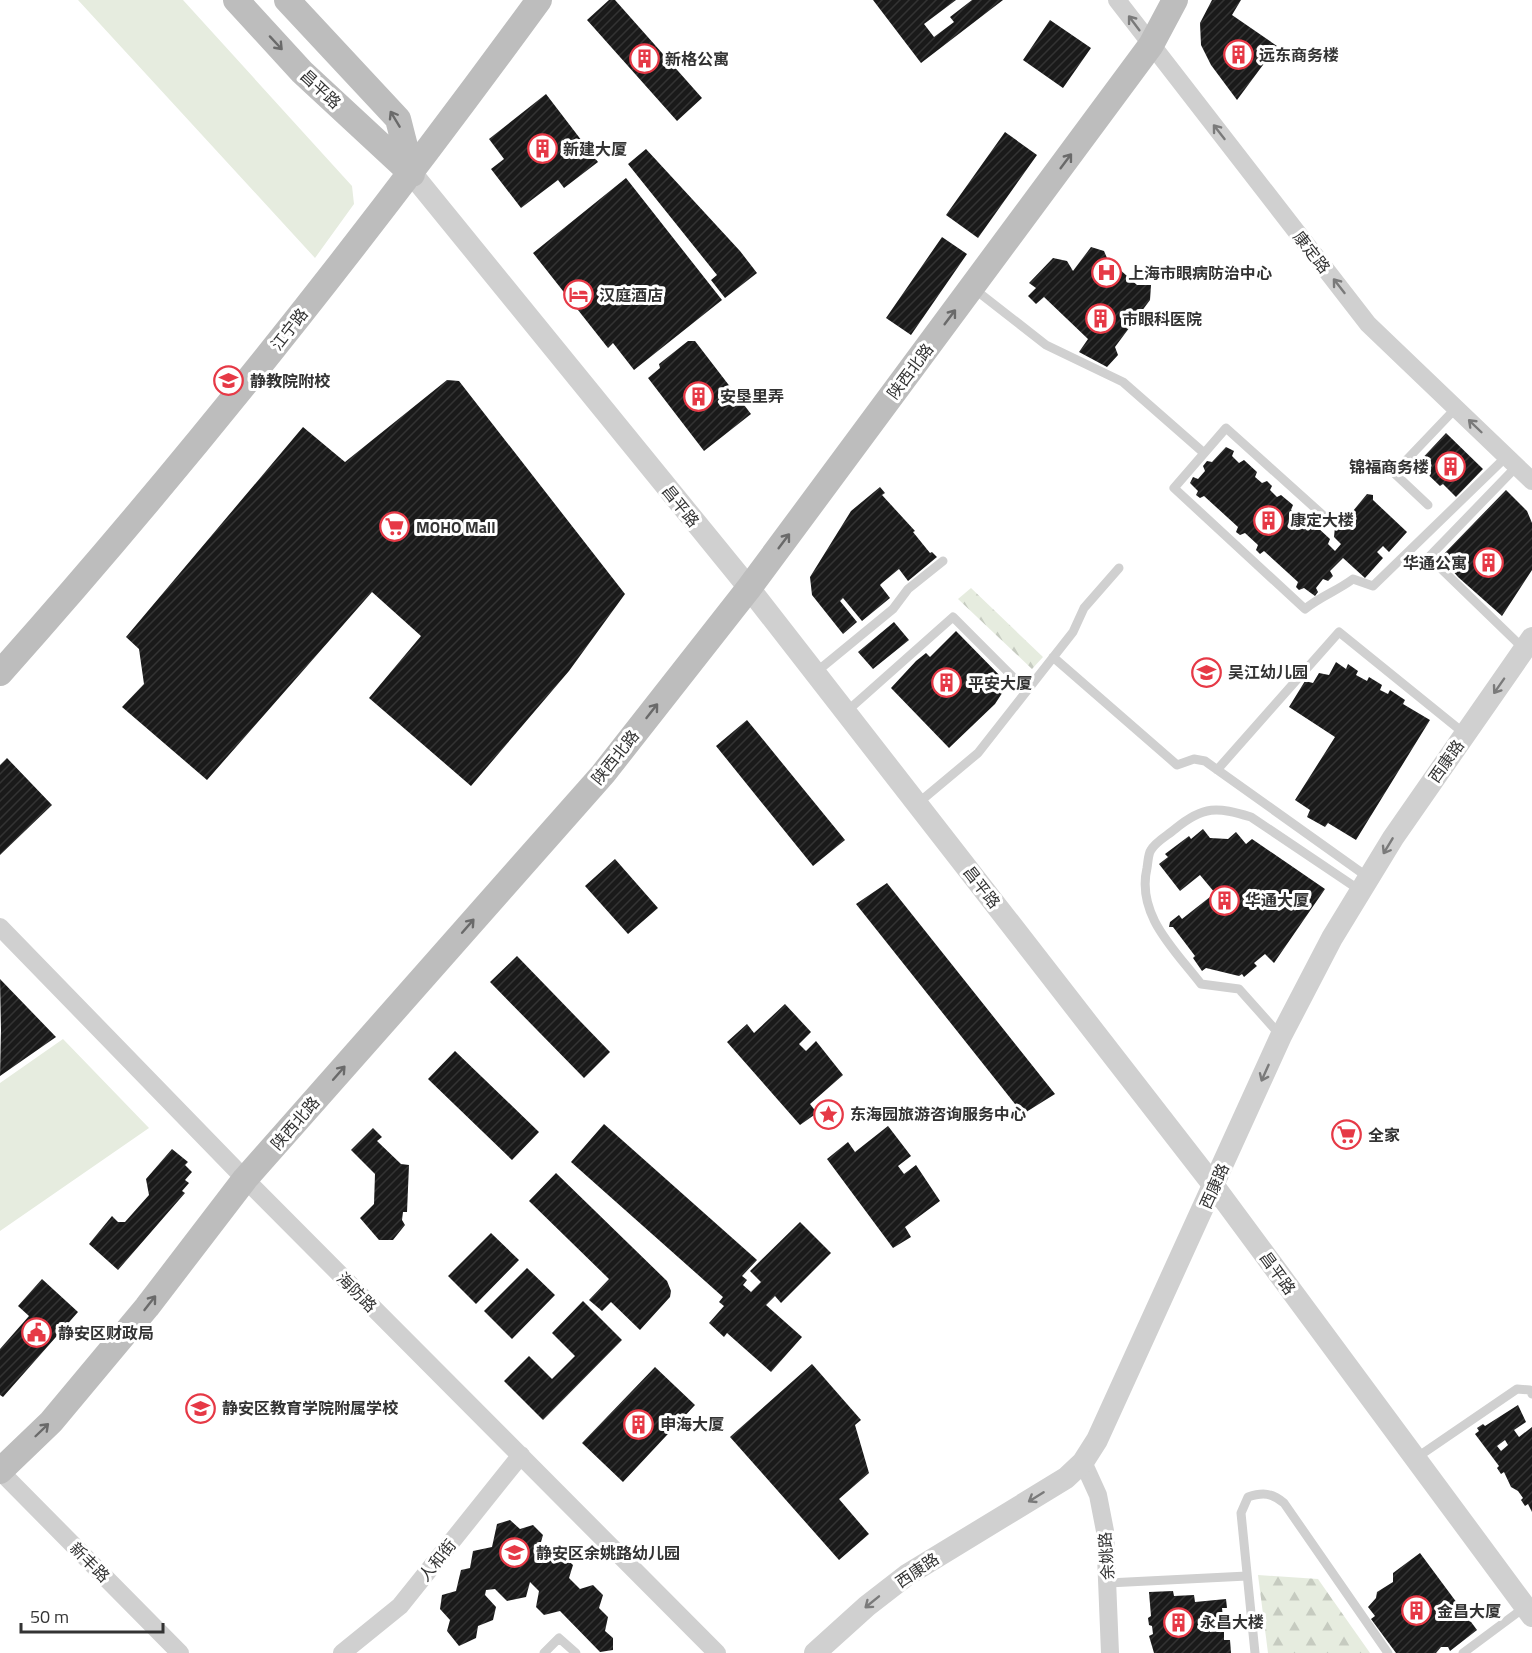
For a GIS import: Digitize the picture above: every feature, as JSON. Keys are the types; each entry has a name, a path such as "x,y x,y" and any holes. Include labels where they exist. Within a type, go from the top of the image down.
{"main road":[{"name":"昌平路","path":"236,0 302,72 412,174"},
{"name":"昌平路","path":"288,0 398,119 412,174"},
{"name":"江宁路","path":"0,673 105,555 220,416 412,174 539,0"},
{"name":"陕西北路","path":"0,1471 51,1422 147,1307 245,1179 603,774 749,588 1151,45 1174,0"}],"street":[{"name":"康定路","path":"1117,0 1368,324 1532,481"},
{"name":"昌平路","path":"412,174 749,588 846,712 1214,1186 1529,1612"},
{"name":"西康路","path":"815,1653 867,1606 907,1575 1066,1478 1083,1462 1097,1440 1281,1036 1332,938 1465,734 1528,644"},
{"name":"海防路","path":"0,927 245,1179 717,1653"},
{"name":"人和街","path":"342,1653 370,1633 400,1606 521,1455"},
{"name":"余姚路","path":"1083,1462 1098,1496 1105,1531 1110,1653"},
{"name":"新丰路","path":"0,1471 180,1653"}],"lane":[{"path":"972,287 1046,345 1123,382 1204,453"},
{"path":"1428,505 1394,472 1456,408"},
{"path":"1325,517 1226,428 1174,488 1305,609 1323,594 1336,592 1353,579 1373,586 1512,461"},
{"path":"1512,461 1429,557 1528,644"},
{"path":"815,673 893,609 908,589 943,561"},
{"path":"917,804 978,753 1073,632 1084,608 1119,568"},
{"path":"846,712 953,617 1026,690"},
{"path":"1217,770 1339,632 1465,734"},
{"path":"1053,657 1177,765 1194,759 1205,761 1365,885"},
{"path":"1281,1036 1239,989 1201,984 1155,925 1147,902 1146,883 1151,850 1192,814 1211,809 1232,811 1251,817 1365,885"},
{"path":"1415,1459 1517,1389 1530,1390 1532,1394"},
{"path":"1256,1653 1241,1513 1248,1497 1257,1494 1274,1494 1284,1503 1388,1653"},
{"path":"1108,1583 1247,1576"},
{"path":"1463,1653 1529,1612"},
{"path":"544,1653 559,1638 576,1653"}],"green space":[{"path":"78,0 183,0 352,186 354,204 315,258"},
{"path":"971,588 1043,657 1032,669 958,599"},
{"path":"63,1039 149,1128 0,1231 0,1083"},
{"path":"1258,1575 1318,1579 1370,1653 1268,1653"}],"building":[{"name":"新格公寓","path":"609,0 615,0 702,98 677,121 587,20"},
{"path":"873,0 956,0 924,24 934,37 954,22 950,17 972,0 1003,0 921,63"},
{"name":"远东商务楼","path":"1212,0 1241,0 1232,15 1277,46 1237,100 1211,65 1201,45 1200,23"},
{"path":"1050,20 1091,48 1063,88 1023,60"},
{"name":"新建大厦","path":"546,94 598,162 564,188 558,180 521,208 491,169 504,159 489,139"},
{"path":"1005,132 1037,155 978,238 946,215"},
{"path":"646,149 740,251 757,273 725,298 711,280 717,275 628,164"},
{"path":"626,178 722,300 634,370 613,343 608,348 533,253"},
{"path":"942,237 967,254 911,335 886,318"},
{"name":"市眼科医院","path":"1091,247 1104,251 1107,258 1137,285 1151,285 1150,300 1115,347 1118,355 1107,367 1079,352 1088,339 1044,297 1036,304 1028,296 1036,288 1029,283 1053,258 1067,261 1073,271"},
{"name":"安垦里弄","path":"688,341 695,341 751,414 704,451 648,378 660,368 659,364"},
{"name":"MOHO Mall","path":"447,380 459,381 625,594 569,671 471,786 369,698 421,636 372,592 207,780 122,707 144,684 139,649 126,637 303,427 345,462"},
{"name":"锦福商务楼","path":"1446,433 1483,469 1456,497 1443,484 1440,486 1417,464"},
{"name":"康定大楼","path":"1226,447 1234,451 1232,456 1239,463 1244,460 1257,472 1255,477 1262,483 1267,481 1272,486 1270,490 1277,497 1281,495 1293,505 1291,510 1298,517 1302,514 1308,519 1306,524 1312,530 1317,527 1330,539 1328,544 1335,551 1341,544 1334,537 1335,527 1342,523 1342,519 1348,517 1367,494 1373,495 1373,500 1407,532 1389,552 1383,546 1377,552 1383,558 1365,578 1343,558 1330,571 1333,576 1328,581 1323,579 1316,588 1318,592 1315,596 1304,588 1299,590 1296,587 1298,582 1264,551 1260,554 1256,550 1258,545 1245,533 1240,535 1236,532 1238,527 1204,496 1200,498 1196,495 1198,491 1190,483 1193,477 1198,479 1205,471 1203,466 1207,461 1212,462"},
{"path":"880,487 885,493 882,495 915,531 913,532 930,553 932,552 937,557 908,581 899,569 882,583 880,585 890,598 862,621 843,598 840,601 857,622 843,634 812,595 810,577 851,511"},
{"path":"1506,490 1527,511 1532,523 1532,570 1502,616 1458,577 1441,557"},
{"path":"894,622 909,640 873,669 858,652"},
{"name":"平安大厦","path":"956,631 1008,684 995,704 949,748 891,688 916,661 926,653 930,657"},
{"path":"1336,662 1346,669 1348,664 1358,671 1356,675 1367,681 1369,677 1382,685 1380,690 1388,694 1390,690 1405,700 1403,704 1430,720 1356,840 1328,823 1325,827 1307,817 1310,810 1295,800 1335,737 1289,707 1305,681 1313,683 1319,673 1329,675"},
{"path":"747,720 845,840 813,866 716,746"},
{"path":"7,758 52,805 0,855 0,765"},
{"name":"华通大厦","path":"1203,829 1210,838 1228,839 1236,832 1246,844 1252,839 1325,889 1274,963 1265,954 1254,963 1257,966 1244,977 1242,974 1239,976 1206,968 1202,971 1193,958 1195,956 1173,927 1169,927 1170,922 1179,915 1182,919 1215,893 1200,875 1180,891 1159,864 1168,857 1165,854 1189,836 1191,839"},
{"path":"615,859 658,908 628,934 585,886"},
{"path":"887,883 1055,1094 1023,1114 856,904"},
{"path":"517,956 610,1052 584,1078 490,982"},
{"path":"0,979 56,1037 0,1076 1,1030"},
{"path":"785,1004 811,1032 799,1044 806,1051 816,1041 843,1075 810,1104 817,1113 800,1125 727,1042 747,1024 754,1033"},
{"path":"455,1051 539,1132 512,1160 428,1079"},
{"path":"604,1124 757,1260 742,1276 747,1280 743,1285 751,1292 761,1282 750,1271 800,1222 831,1253 781,1303 775,1296 766,1305 802,1337 771,1372 727,1333 724,1337 709,1323 724,1306 719,1302 723,1297 571,1162"},
{"path":"888,1126 911,1156 898,1166 904,1174 916,1165 940,1201 905,1227 911,1237 893,1248 827,1159 848,1142 855,1152"},
{"path":"373,1128 382,1137 377,1141 401,1164 409,1165 407,1212 403,1212 402,1220 405,1225 393,1240 379,1240 360,1218 374,1204 375,1174 351,1150"},
{"path":"172,1149 188,1162 185,1165 192,1172 185,1180 189,1183 182,1191 185,1193 118,1270 89,1244 112,1216 118,1222 125,1222 149,1195 146,1179"},
{"path":"556,1173 667,1281 671,1291 670,1297 640,1330 611,1302 602,1311 589,1300 609,1279 529,1201"},
{"path":"491,1233 519,1260 476,1304 448,1276"},
{"path":"527,1268 555,1295 512,1339 484,1311"},
{"name":"静安区财政局","path":"42,1279 78,1312 3,1397 0,1395 0,1349 29,1316 18,1306"},
{"path":"583,1301 622,1340 543,1420 504,1381 529,1356 552,1379 575,1356 552,1333"},
{"path":"812,1364 861,1420 855,1425 869,1473 839,1499 869,1534 839,1560 730,1437"},
{"name":"申海大厦","path":"655,1367 695,1405 623,1482 582,1443"},
{"path":"1518,1405 1526,1422 1514,1430 1519,1437 1532,1427 1532,1512 1528,1504 1525,1506 1521,1500 1523,1498 1518,1491 1511,1487 1504,1472 1501,1474 1497,1468 1499,1466 1475,1434 1479,1431 1477,1428 1483,1424 1485,1426","holes":["1505,1440 1508,1445 1501,1451 1497,1446"]},
{"path":"510,1520 520,1529 533,1525 543,1535 539,1549 550,1559 563,1556 573,1565 569,1578 580,1589 593,1585 603,1595 599,1608 608,1617 605,1631 613,1638 613,1650 600,1652 560,1611 544,1615 536,1607 539,1591 530,1582 526,1597 507,1601 495,1589 486,1590 485,1595 496,1607 493,1620 478,1626 476,1638 459,1646 447,1631 450,1620 440,1609 442,1595 456,1591 461,1570 470,1568 473,1551 492,1547 497,1524"},
{"name":"金昌大厦","path":"1420,1553 1477,1630 1450,1651 1448,1647 1441,1647 1436,1653 1396,1653 1371,1619 1375,1616 1368,1607 1376,1598 1377,1592 1393,1582 1393,1573"},
{"name":"永昌大楼","path":"1173,1591 1174,1596 1194,1595 1195,1602 1226,1599 1227,1608 1222,1608 1223,1618 1209,1619 1210,1632 1224,1631 1224,1640 1230,1640 1231,1653 1154,1653 1149,1636 1153,1634 1148,1618 1151,1616 1149,1592"}],"place":[{"name":"远东商务楼","path":"1238,55"},
{"name":"新格公寓","path":"644,59"},
{"name":"新建大厦","path":"542,149"},
{"name":"上海市眼病防治中心","path":"1107,273"},
{"name":"汉庭酒店","path":"578,295"},
{"name":"市眼科医院","path":"1101,319"},
{"name":"静教院附校","path":"229,381"},
{"name":"安垦里弄","path":"699,396"},
{"name":"锦福商务楼","path":"1450,467"},
{"name":"康定大楼","path":"1269,520"},
{"name":"MOHO Mall","path":"395,527"},
{"name":"华通公寓","path":"1488,563"},
{"name":"吴江幼儿园","path":"1207,672"},
{"name":"平安大厦","path":"947,683"},
{"name":"华通大厦","path":"1224,900"},
{"name":"东海园旅游咨询服务中心","path":"829,1114"},
{"name":"全家","path":"1347,1135"},
{"name":"静安区财政局","path":"37,1333"},
{"name":"静安区教育学院附属学校","path":"201,1408"},
{"name":"申海大厦","path":"639,1424"},
{"name":"静安区余姚路幼儿园","path":"515,1553"},
{"name":"金昌大厦","path":"1416,1611"},
{"name":"永昌大楼","path":"1179,1622"}]}
